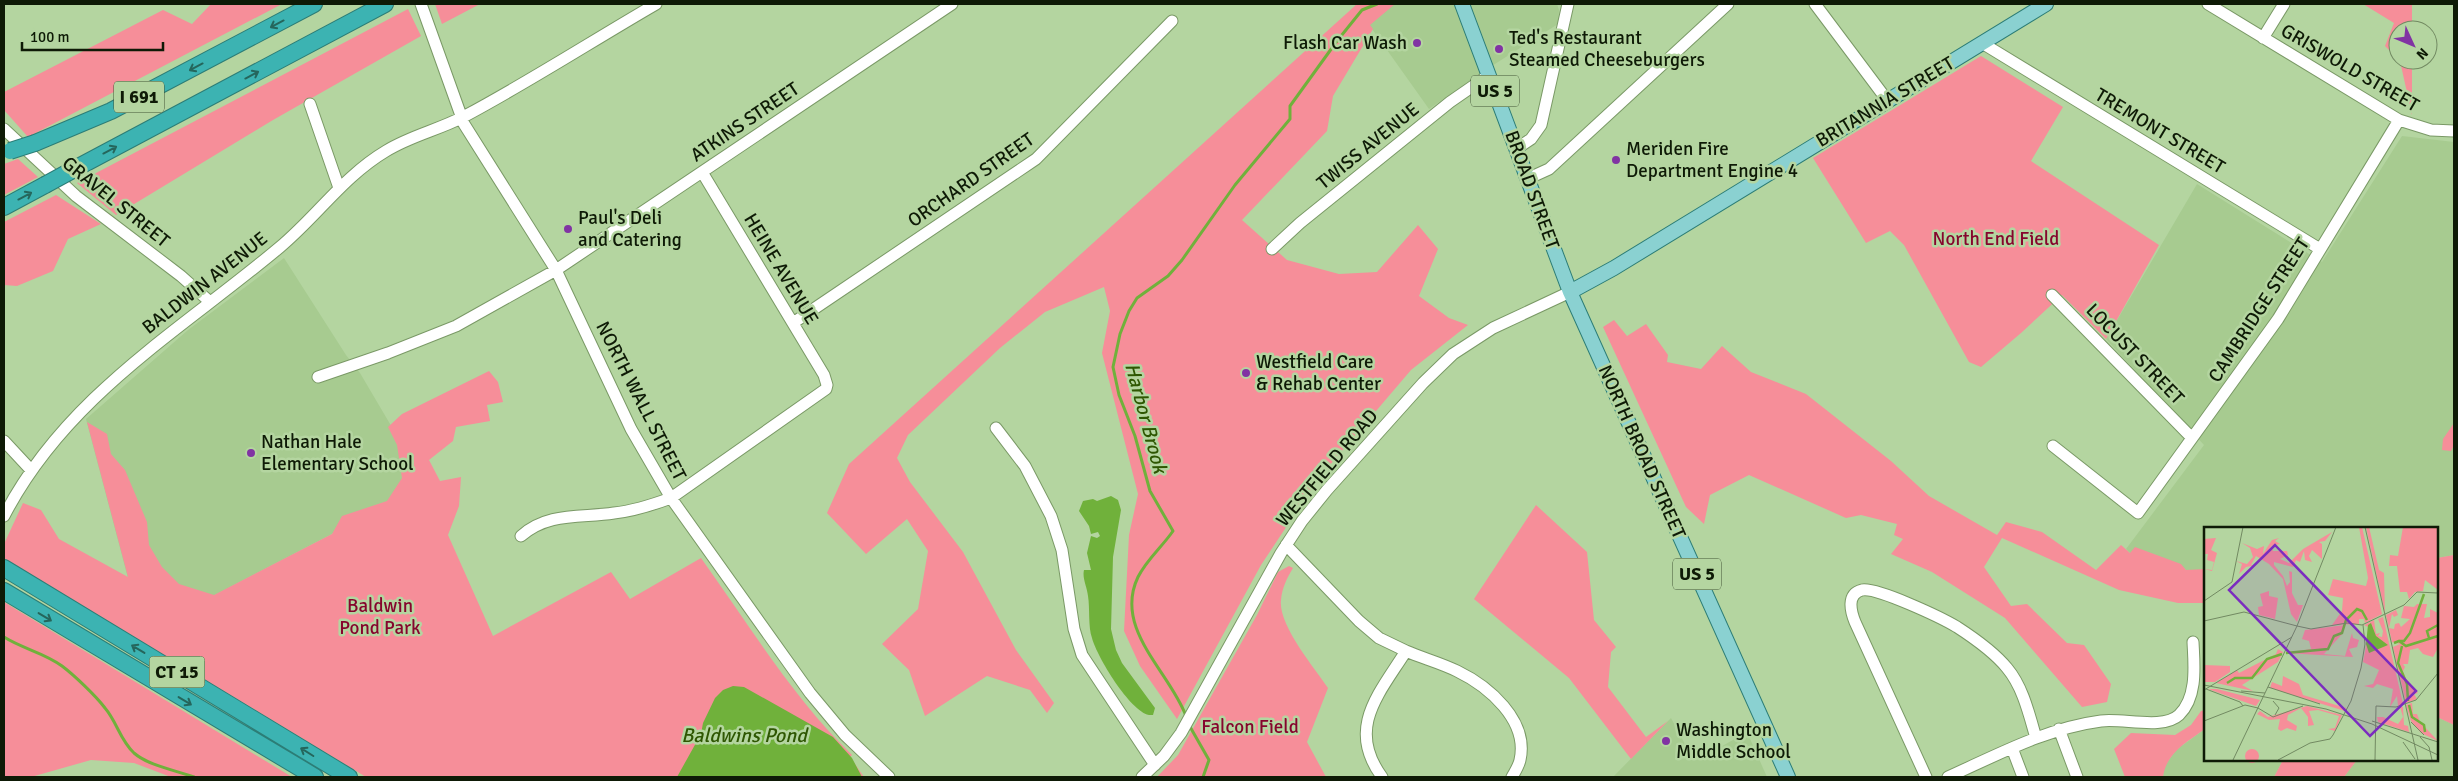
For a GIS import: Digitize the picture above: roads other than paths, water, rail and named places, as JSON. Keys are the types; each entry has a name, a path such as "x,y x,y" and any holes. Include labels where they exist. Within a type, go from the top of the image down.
{"highway":[{"name":"I 691","path":"7,152 35,143 111,111 314,4"},
{"name":"I 691","path":"4,208 385,4"},
{"name":"CT 15","path":"4,568 349,777"},
{"name":"CT 15","path":"4,591 314,777"}],"main road":[{"name":"BROAD STREET","path":"1462,4 1570,292"},
{"name":"BRITANNIA STREET","path":"1570,292 1614,268 2046,4"},
{"name":"NORTH BROAD STREET","path":"1570,292 1788,777"}],"street":[{"name":"BALDWIN AVENUE","path":"4,516 31,470 59,434 87,404 209,302 280,248 354,173 388,149 462,118 656,4"},
{"name":"ATKINS STREET","path":"318,378 456,326 556,270 952,4"},
{"path":"1516,149 1531,139 1540,125 1568,4"},
{"path":"1527,179 1549,170 1728,4"},
{"path":"1815,4 1887,100"},
{"name":"GRISWOLD STREET","path":"2208,4 2399,120 2432,130 2454,130"},
{"path":"2263,38 2284,4"},
{"name":"NORTH WALL STREET","path":"422,6 469,133 556,270 630,429 671,498 810,693 845,735 890,777"},
{"name":"ORCHARD STREET","path":"793,323 1036,159 1172,21"},
{"name":"TREMONT STREET","path":"1982,43 2320,249"},
{"name":"TWISS AVENUE","path":"1272,249 1300,223 1450,102 1489,74"},
{"path":"310,104 339,188"},
{"name":"CAMBRIDGE STREET","path":"2053,446 2138,513 2274,326 2399,120"},
{"name":"GRAVEL STREET","path":"4,129 76,196 181,276 209,302"},
{"name":"HEINE AVENUE","path":"671,498 821,393 827,384 824,375 759,263 702,172"},
{"name":"WESTFIELD ROAD","path":"1142,777 1155,765 1181,733 1286,545 1327,490 1422,383 1446,359 1493,328 1570,292"},
{"name":"LOCUST STREET","path":"2052,295 2192,438"},
{"path":"996,428 1025,466 1051,516 1062,550 1073,623 1082,655 1155,765"},
{"path":"4,441 31,470"},
{"path":"521,536 531,528 556,518 613,514 652,505 671,498"},
{"path":"1286,545 1359,621 1379,638 1406,652 1457,670 1483,687 1507,709 1520,736 1520,760 1512,777"},
{"path":"1926,777 1855,623 1850,608 1851,600 1861,590 1868,590 1898,600 1937,616 1995,656 2014,678 2036,738"},
{"path":"1948,777 2012,748 2059,730 2104,721 2171,721 2181,713 2193,686 2193,642"},
{"path":"1382,777 1368,749 1364,728 1370,709 1406,652"},
{"path":"2059,730 2076,777"},
{"path":"2012,748 2023,777"}],"water":[{"path":"1111,496 1118,500 1121,510 1113,557 1111,629 1116,650 1122,663 1155,708 1153,715 1141,711 1124,694 1107,670 1095,647 1091,634 1089,601 1084,570 1091,570 1087,553 1091,536 1097,538 1100,536 1098,532 1091,534 1089,526 1079,511 1083,501 1093,499 1097,501"},
{"name":"Baldwins Pond","path":"733,686 744,687 833,737 852,758 862,777 677,777 701,734 703,723 715,698 723,690"}],"waterway":[{"name":"Harbor Brook","path":"1186,716 1147,650 1138,632 1133,614 1132,596 1138,577 1146,564 1173,531 1150,491 1135,436 1119,395 1113,367 1120,334 1129,311 1137,298 1168,276 1182,260 1235,185 1290,119 1290,106 1337,41 1362,10 1377,4"},
{"path":"4,637 48,658 73,675 105,708 125,742 134,753 147,761 194,777"},
{"name":"Harbor Brook","path":"1189,725 1209,760 1203,777"}],"place":[{"name":"Flash Car Wash","path":"1417,43"},
{"name":"Ted's Restaurant Steamed Cheeseburgers","path":"1499,49"},
{"name":"Meriden Fire Department Engine 4","path":"1616,160"},
{"name":"Paul's Deli and Catering","path":"568,229"},
{"name":"Westfield Care & Rehab Center","path":"1246,373"},
{"name":"Nathan Hale Elementary School","path":"251,453"},
{"name":"Washington Middle School","path":"1666,741"}],"park label":[{"name":"North End Field","path":"1996,239"},
{"name":"Baldwin Pond Park","path":"380,617"},
{"name":"Falcon Field","path":"1250,727"}]}
